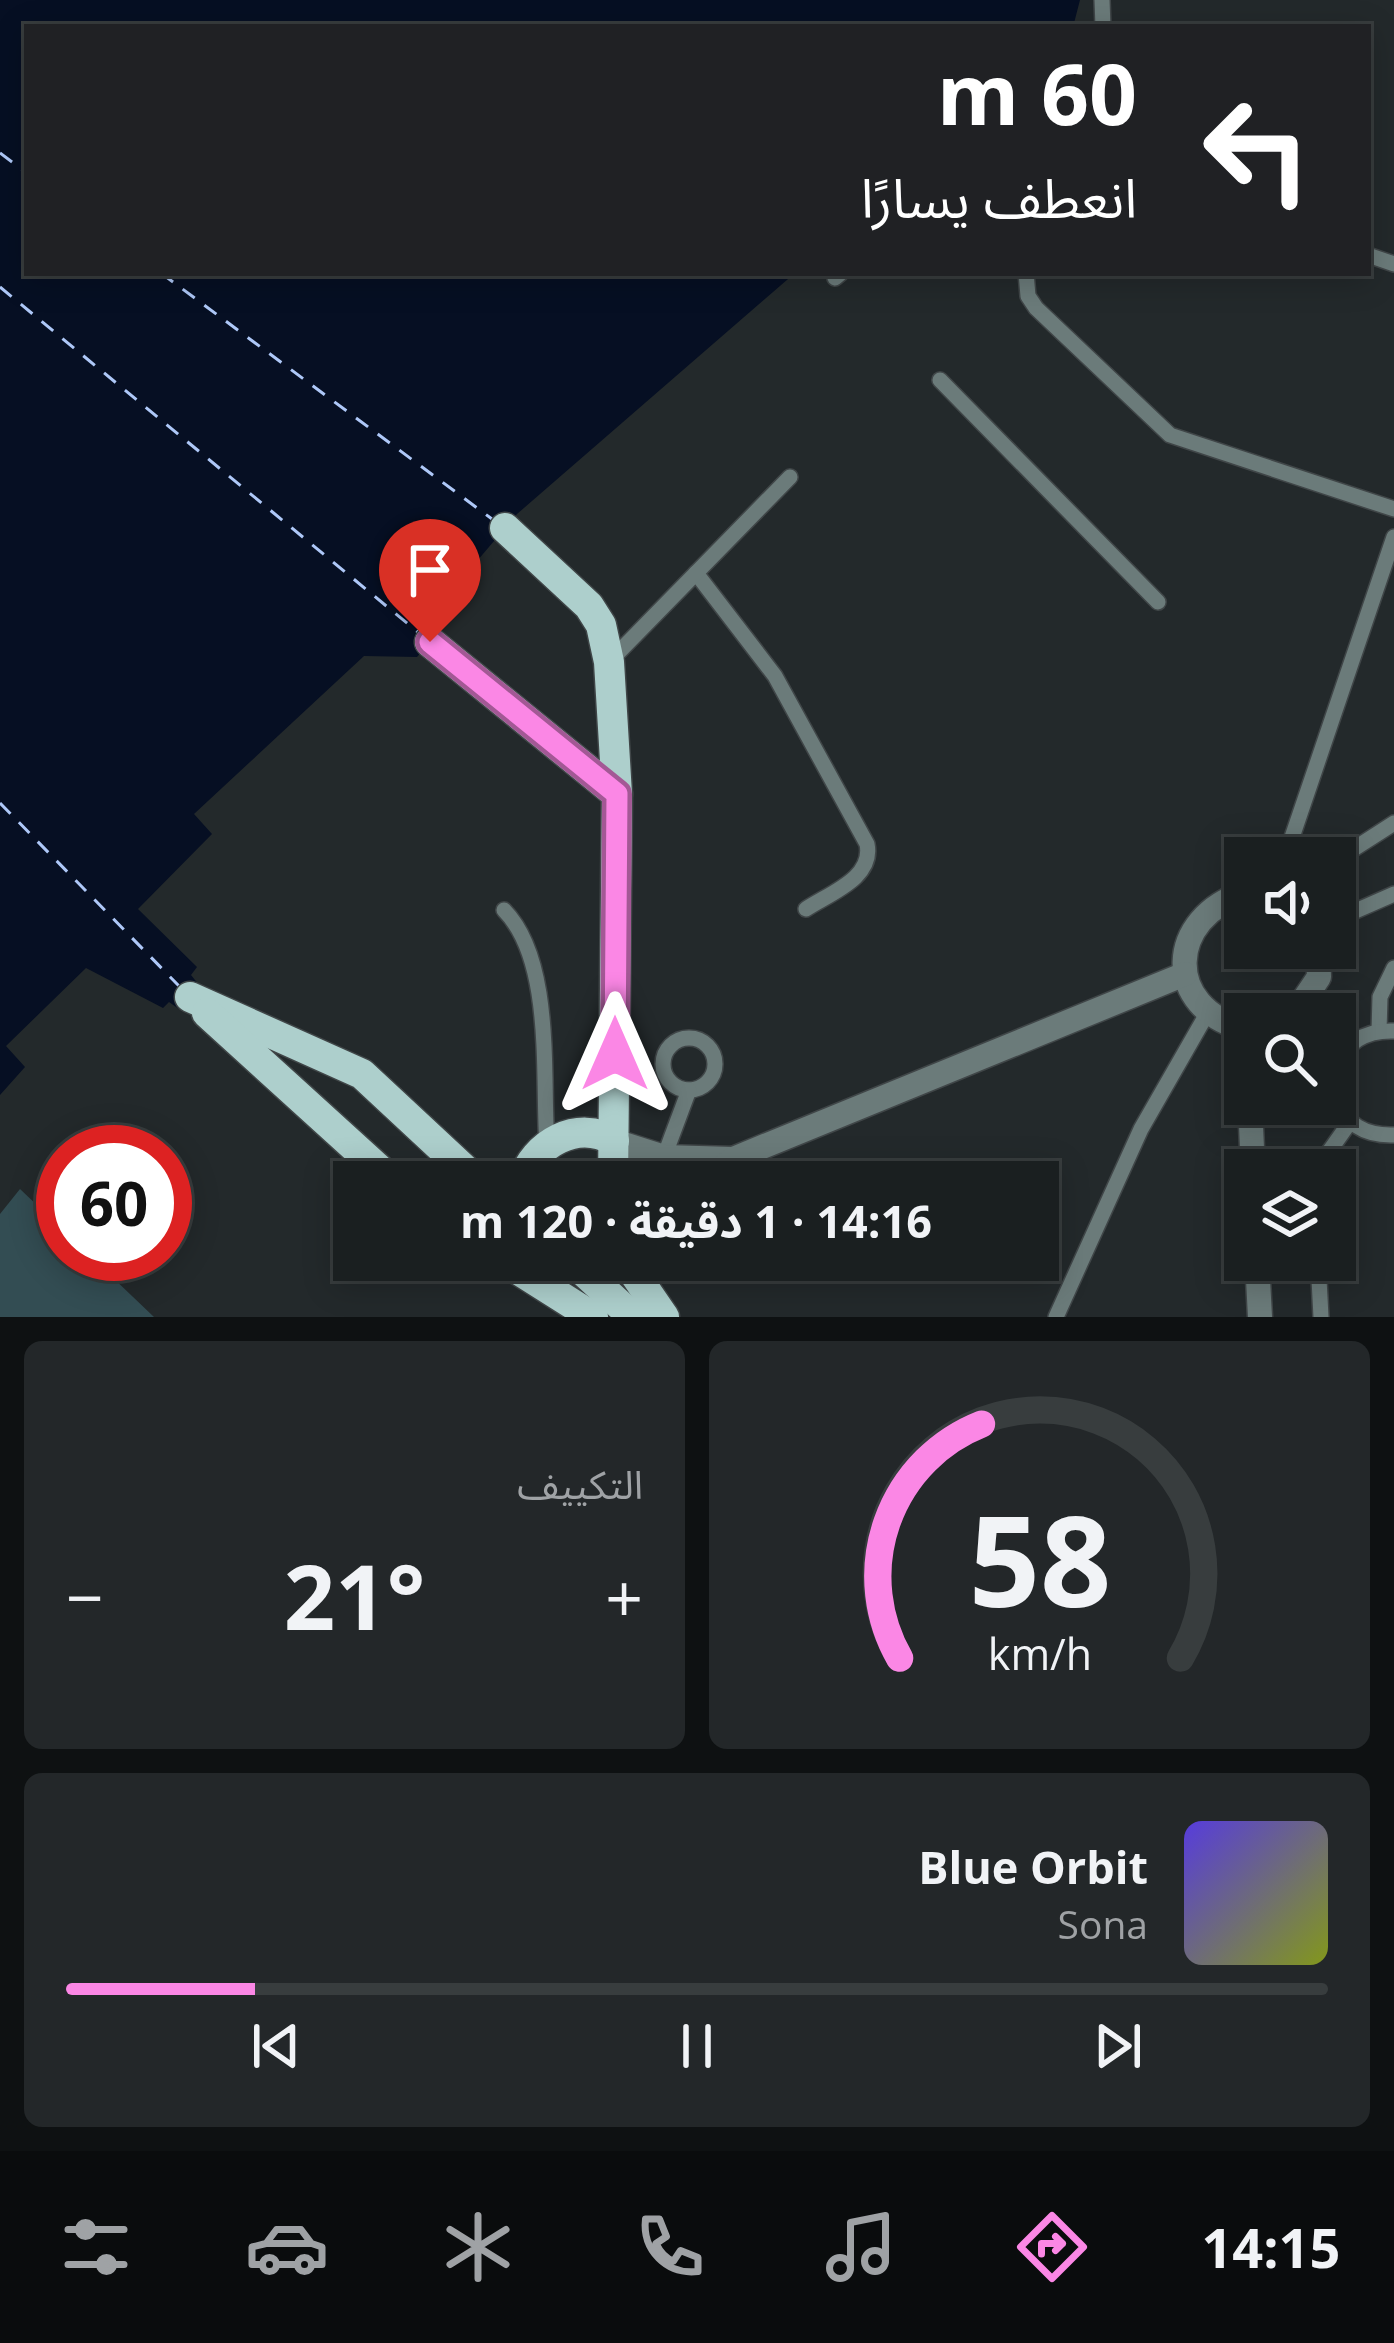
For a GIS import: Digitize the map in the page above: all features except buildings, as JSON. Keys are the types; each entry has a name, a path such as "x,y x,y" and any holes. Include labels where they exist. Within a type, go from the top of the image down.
{"main road":[{"path":"505,528 589,606 601,625 609,662 617,794 614,1161"},
{"path":"430,642 617,794"},
{"path":"370,1161 190,997 362,1074 455,1161"},
{"path":"537,1161 547,1147 575,1132 597,1132 614,1141"},
{"path":"536,1281 591,1316"},
{"path":"559,1281 591,1316"},
{"path":"594,1281 633,1317"},
{"path":"642,1281 664,1317"}],"street":[{"path":"1224,900 1197,921 1185,946 1185,974 1208,1012 1224,1019"},
{"path":"730,1161 1185,974"},
{"path":"614,1141 664,1157 733,1159"},
{"path":"1258,1281 1260,1317"}],"lane":[{"path":"1026,276 1036,308 1170,435 1394,509"},
{"path":"940,380 1158,602"},
{"path":"609,662 790,477"},
{"path":"1294,837 1387,581 1394,537"},
{"path":"696,573 775,676 869,851 861,873 806,909"},
{"path":"1356,847 1394,823"},
{"path":"1356,911 1394,894"},
{"path":"505,910 520,926 536,970 547,1147"},
{"path":"1356,1041 1387,1031 1380,997 1394,968"},
{"path":"1056,1317 1141,1129 1208,1012"},
{"path":"664,1157 688,1090"},
{"path":"1356,1125 1377,1135 1394,1135"},
{"path":"1319,1281 1321,1317"}],"shaded area":[{"path":"0,0 1080,0 1074,24 24,24 24,276 792,276 517,514 431,615 442,628 417,657 364,656 194,814 212,834 138,909 197,967 191,975 199,985 179,1009 169,1002 163,1008 86,968 6,1046 25,1067 0,1095"},
{"path":"20,1189 36,1204 36,1281 116,1281 154,1317 0,1317 0,1214"}],"ferry route":[{"path":"0,153 24,171"},
{"path":"165,276 492,519"},
{"path":"0,287 419,633"},
{"path":"0,803 179,986"}],"route":[{"path":"430,642 617,794 615,1054"}]}
